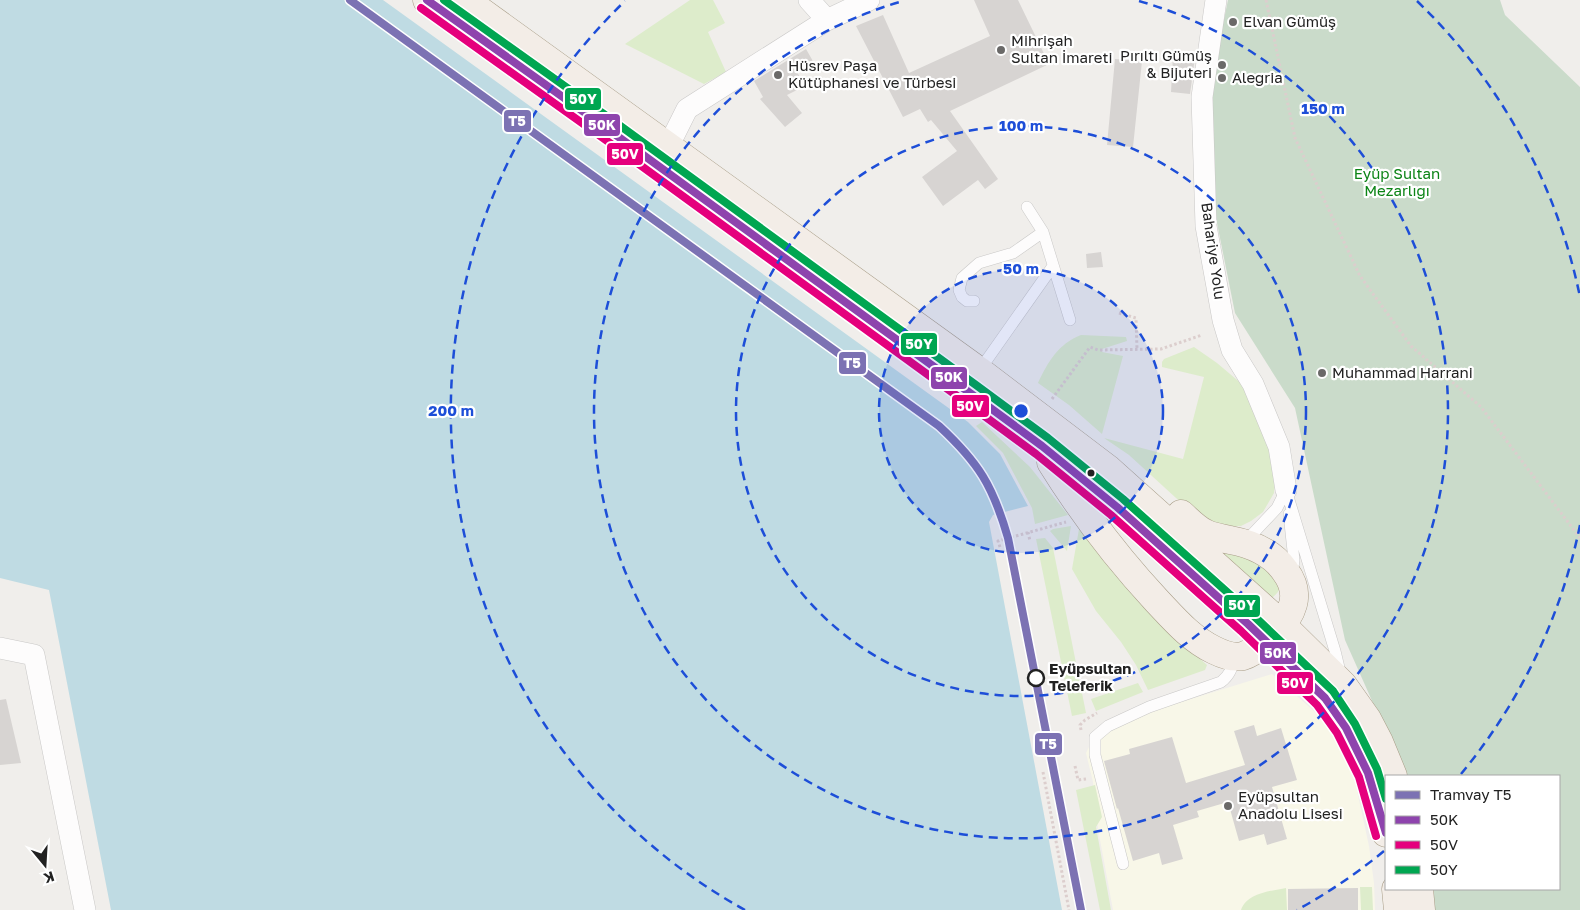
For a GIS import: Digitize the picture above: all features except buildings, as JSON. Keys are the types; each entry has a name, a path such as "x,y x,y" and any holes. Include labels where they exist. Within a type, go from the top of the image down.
{"main road":[{"path":"427,0 1042,446 1342,686 1367,719 1393,775"},
{"path":"465,0 979,371 1084,450 1120,481 1274,633 1325,698 1346,728 1368,773 1385,831"},
{"path":"1042,446 1108,546 1134,577 1184,629 1213,650 1235,657 1253,652 1274,633 1292,610 1294,602 1290,581 1285,570 1258,547 1204,533 1156,494 1120,481"},
{"path":"1396,890 1398,910"},
{"path":"1419,890 1421,910"}],"street":[{"path":"809,0 827,20"},
{"path":"668,147 687,109 827,20 869,0"},
{"name":"Bahariye Yolu","path":"1216,0 1202,97 1206,226 1222,320 1232,350 1254,384 1279,447 1286,490"},
{"path":"0,648 34,655 85,910"}],"lane":[{"path":"1027,207 1043,232 1070,320"},
{"path":"974,301 962,298 959,290 962,278 979,263 1013,253 1043,232"},
{"path":"979,371 1053,266"},
{"path":"1244,543 1277,508 1286,490"},
{"path":"1286,490 1294,560 1290,581"},
{"path":"1286,490 1335,651 1342,686"},
{"path":"1123,864 1095,755 1095,737 1108,726 1149,707 1220,682 1228,676 1235,657"}],"path":[{"path":"1266,0 1295,138 1360,276 1411,346 1481,407 1580,538"},
{"path":"1119,313 1136,318 1137,349"},
{"path":"1052,399 1090,347 1098,350 1161,349 1202,335"},
{"path":"1000,548 998,541 1075,519 1085,513"},
{"path":"1028,532 1030,541"},
{"path":"1075,766 1078,780"},
{"path":"1043,772 1069,910"}],"shaded area":[{"name":"Eyüpsultan Anadolu Lisesi","path":"1272,674 1324,720 1354,777 1369,846 1374,883 1375,910 1113,910 1098,829 1093,782 1086,753 1095,735 1107,725"}],"green space":[{"path":"690,0 713,0 725,23 708,32 726,72 704,84 625,44"},
{"name":"Eyüp Sultan Mezarlığı","path":"1228,0 1500,0 1505,15 1580,87 1580,910 1435,910 1430,890 1560,890 1560,775 1402,775 1393,748 1345,640 1295,408 1235,313 1214,208 1210,87"},
{"path":"1081,335 1126,337 1127,341 1102,349 1102,352 1123,356 1102,434 1069,405 1038,383 1055,354 1066,343"},
{"path":"1194,347 1217,363 1249,390 1261,418 1276,474 1274,493 1263,512 1241,526 1224,527 1199,519 1129,455 1104,438 1183,459 1204,377 1162,367 1162,362 1164,359"},
{"path":"982,422 1030,467 1068,515 1035,524 1032,508 1003,453 976,426"},
{"path":"1071,526 1067,551 1050,531"},
{"path":"1079,529 1126,585 1207,665 1205,670 1148,690 1136,665 1121,642 1096,611 1072,569"},
{"path":"1045,538 1053,548 1086,713 1072,716 1036,539"},
{"path":"1224,553 1239,555 1267,570 1278,582 1278,592 1272,598 1223,556"},
{"path":"1138,683 1143,692 1096,711 1091,699"},
{"path":"1095,785 1102,817 1096,827 1111,910 1100,910 1076,790"},
{"path":"1360,887 1372,887 1373,910 1361,910"},
{"path":"1286,888 1287,910 1241,910 1244,904 1254,896"}],"water":[{"path":"0,0 383,0 968,422 1000,454 1028,506 993,515 989,522 1062,910 111,910 49,590 0,578"}],"tram line":[{"name":"T5","path":"350,0 939,426 965,452 990,489 1008,538 1081,910"}],"transit line":[{"name":"50K","path":"427,0 970,393 1042,446 1117,507 1248,624 1325,698 1346,728 1368,773 1385,830"},
{"name":"50Y","path":"444,0 976,385 1048,438 1123,499 1255,617 1333,691 1355,724 1377,769 1385,796"},
{"name":"50V","path":"421,8 964,401 1036,454 1111,515 1241,631 1317,705 1337,733 1359,777 1376,836"}],"place":[{"name":"Elvan Gümüş","path":"1233,22"},
{"name":"Mihrişah Sultan İmareti","path":"1001,50"},
{"name":"Pırıltı Gümüş & Bijuteri","path":"1222,65"},
{"name":"Hüsrev Paşa Kütüphanesi ve Türbesi","path":"778,75"},
{"name":"Alegria","path":"1222,78"},
{"name":"Muhammad Harrani","path":"1322,373"},
{"name":"Eyüpsultan Teleferik","path":"1036,678"},
{"name":"Eyüpsultan Anadolu Lisesi","path":"1228,806"}]}
